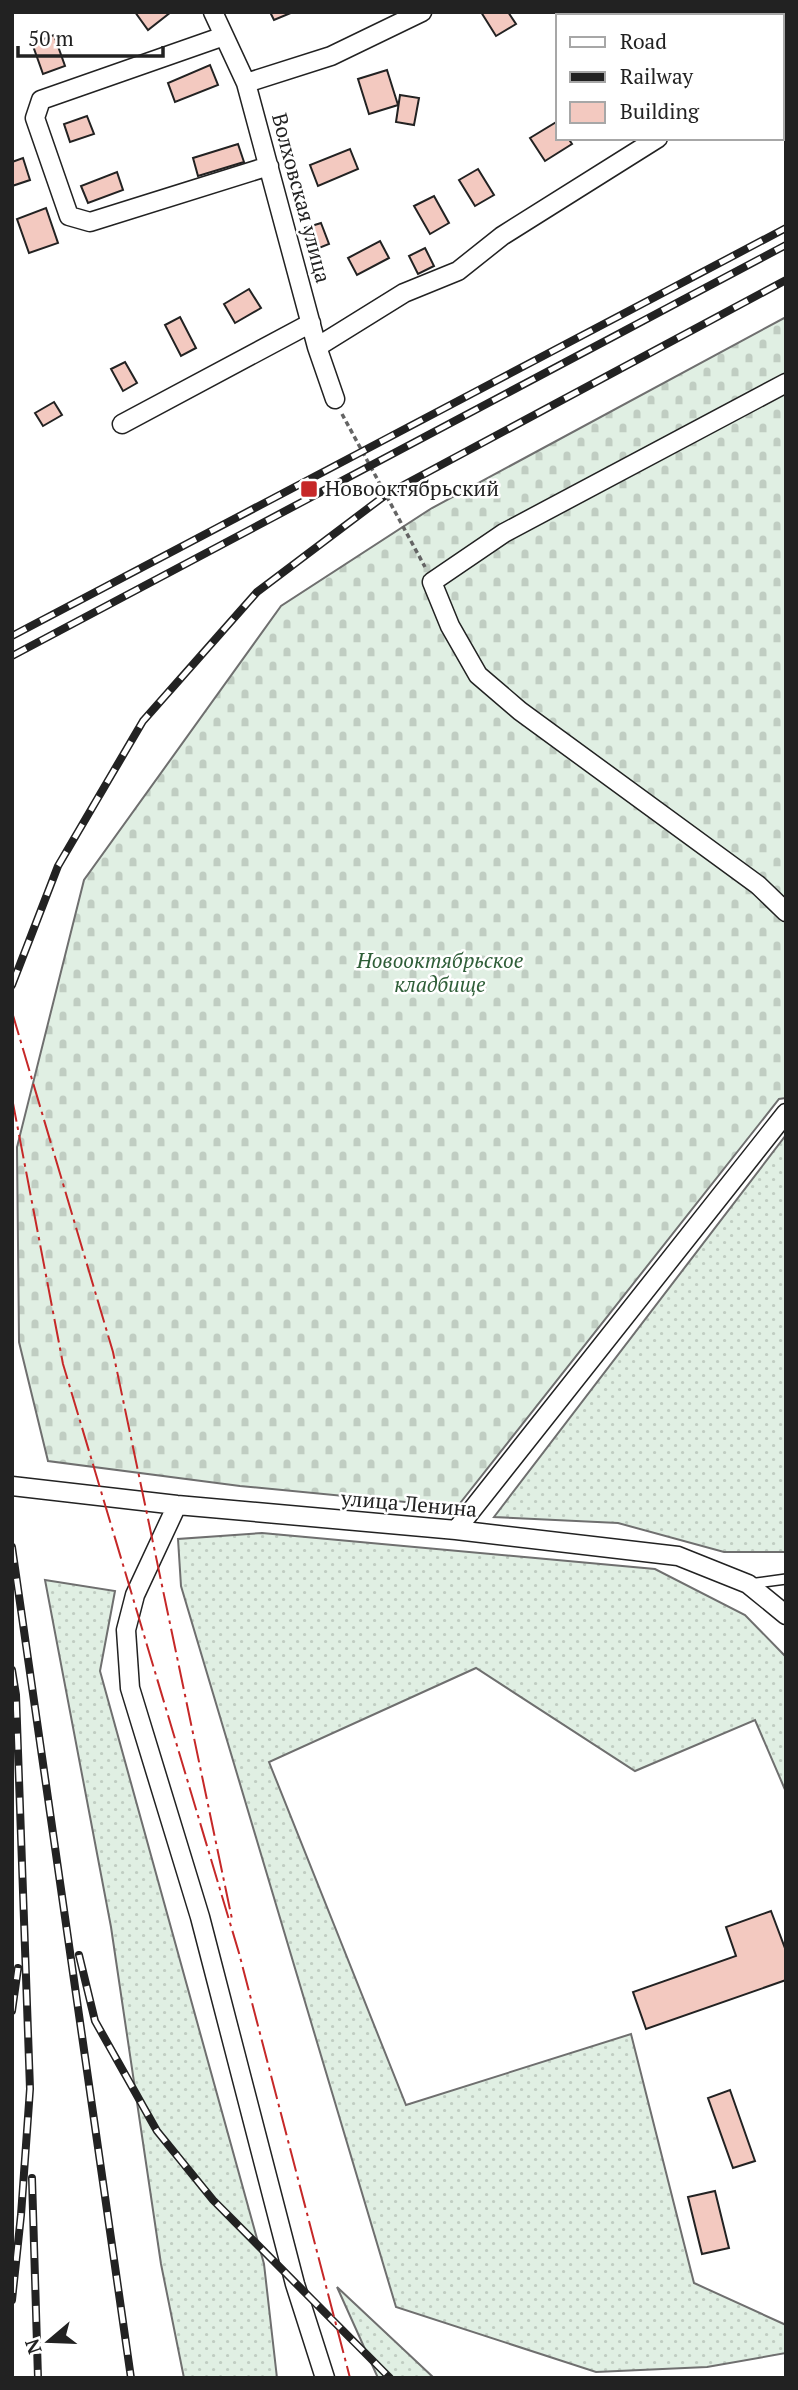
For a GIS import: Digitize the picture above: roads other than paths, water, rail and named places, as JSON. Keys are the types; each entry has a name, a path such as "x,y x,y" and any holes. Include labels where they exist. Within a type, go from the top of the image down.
{"street":[{"name":"Волховская улица","path":"213,12 246,83 317,347 335,399"},
{"path":"246,83 331,56 421,12"},
{"path":"224,36 41,100 35,118 69,216 90,222 269,166"},
{"path":"317,347 404,293 458,271 502,236 655,140"},
{"path":"122,424 311,323"},
{"path":"786,383 504,533 432,582 450,626 478,675 520,711 758,885 786,912"},
{"path":"456,1530 786,1113"},
{"name":"улица Ленина","path":"12,1486 177,1505 456,1530 677,1556 748,1584 786,1615"},
{"path":"177,1505 135,1595 126,1630 130,1688 200,1916 295,2284 325,2378"}],"lane":[{"path":"748,1584 786,1579"}],"railway":[{"path":"12,636 786,228"},
{"path":"12,656 786,245"},
{"path":"12,985 58,866 143,721 257,592 387,494 786,280"},
{"path":"12,1547 131,2378"},
{"path":"12,1670 16,1695 30,2089 12,2300"},
{"path":"79,1955 95,2021 157,2131 213,2200 390,2378"},
{"path":"12,2011 18,1968"},
{"path":"32,2178 38,2378"}],"place":[{"name":"Новооктябрьский","path":"309,489"}],"park label":[{"name":"Новооктябрьское кладбище","path":"440,973"}]}
